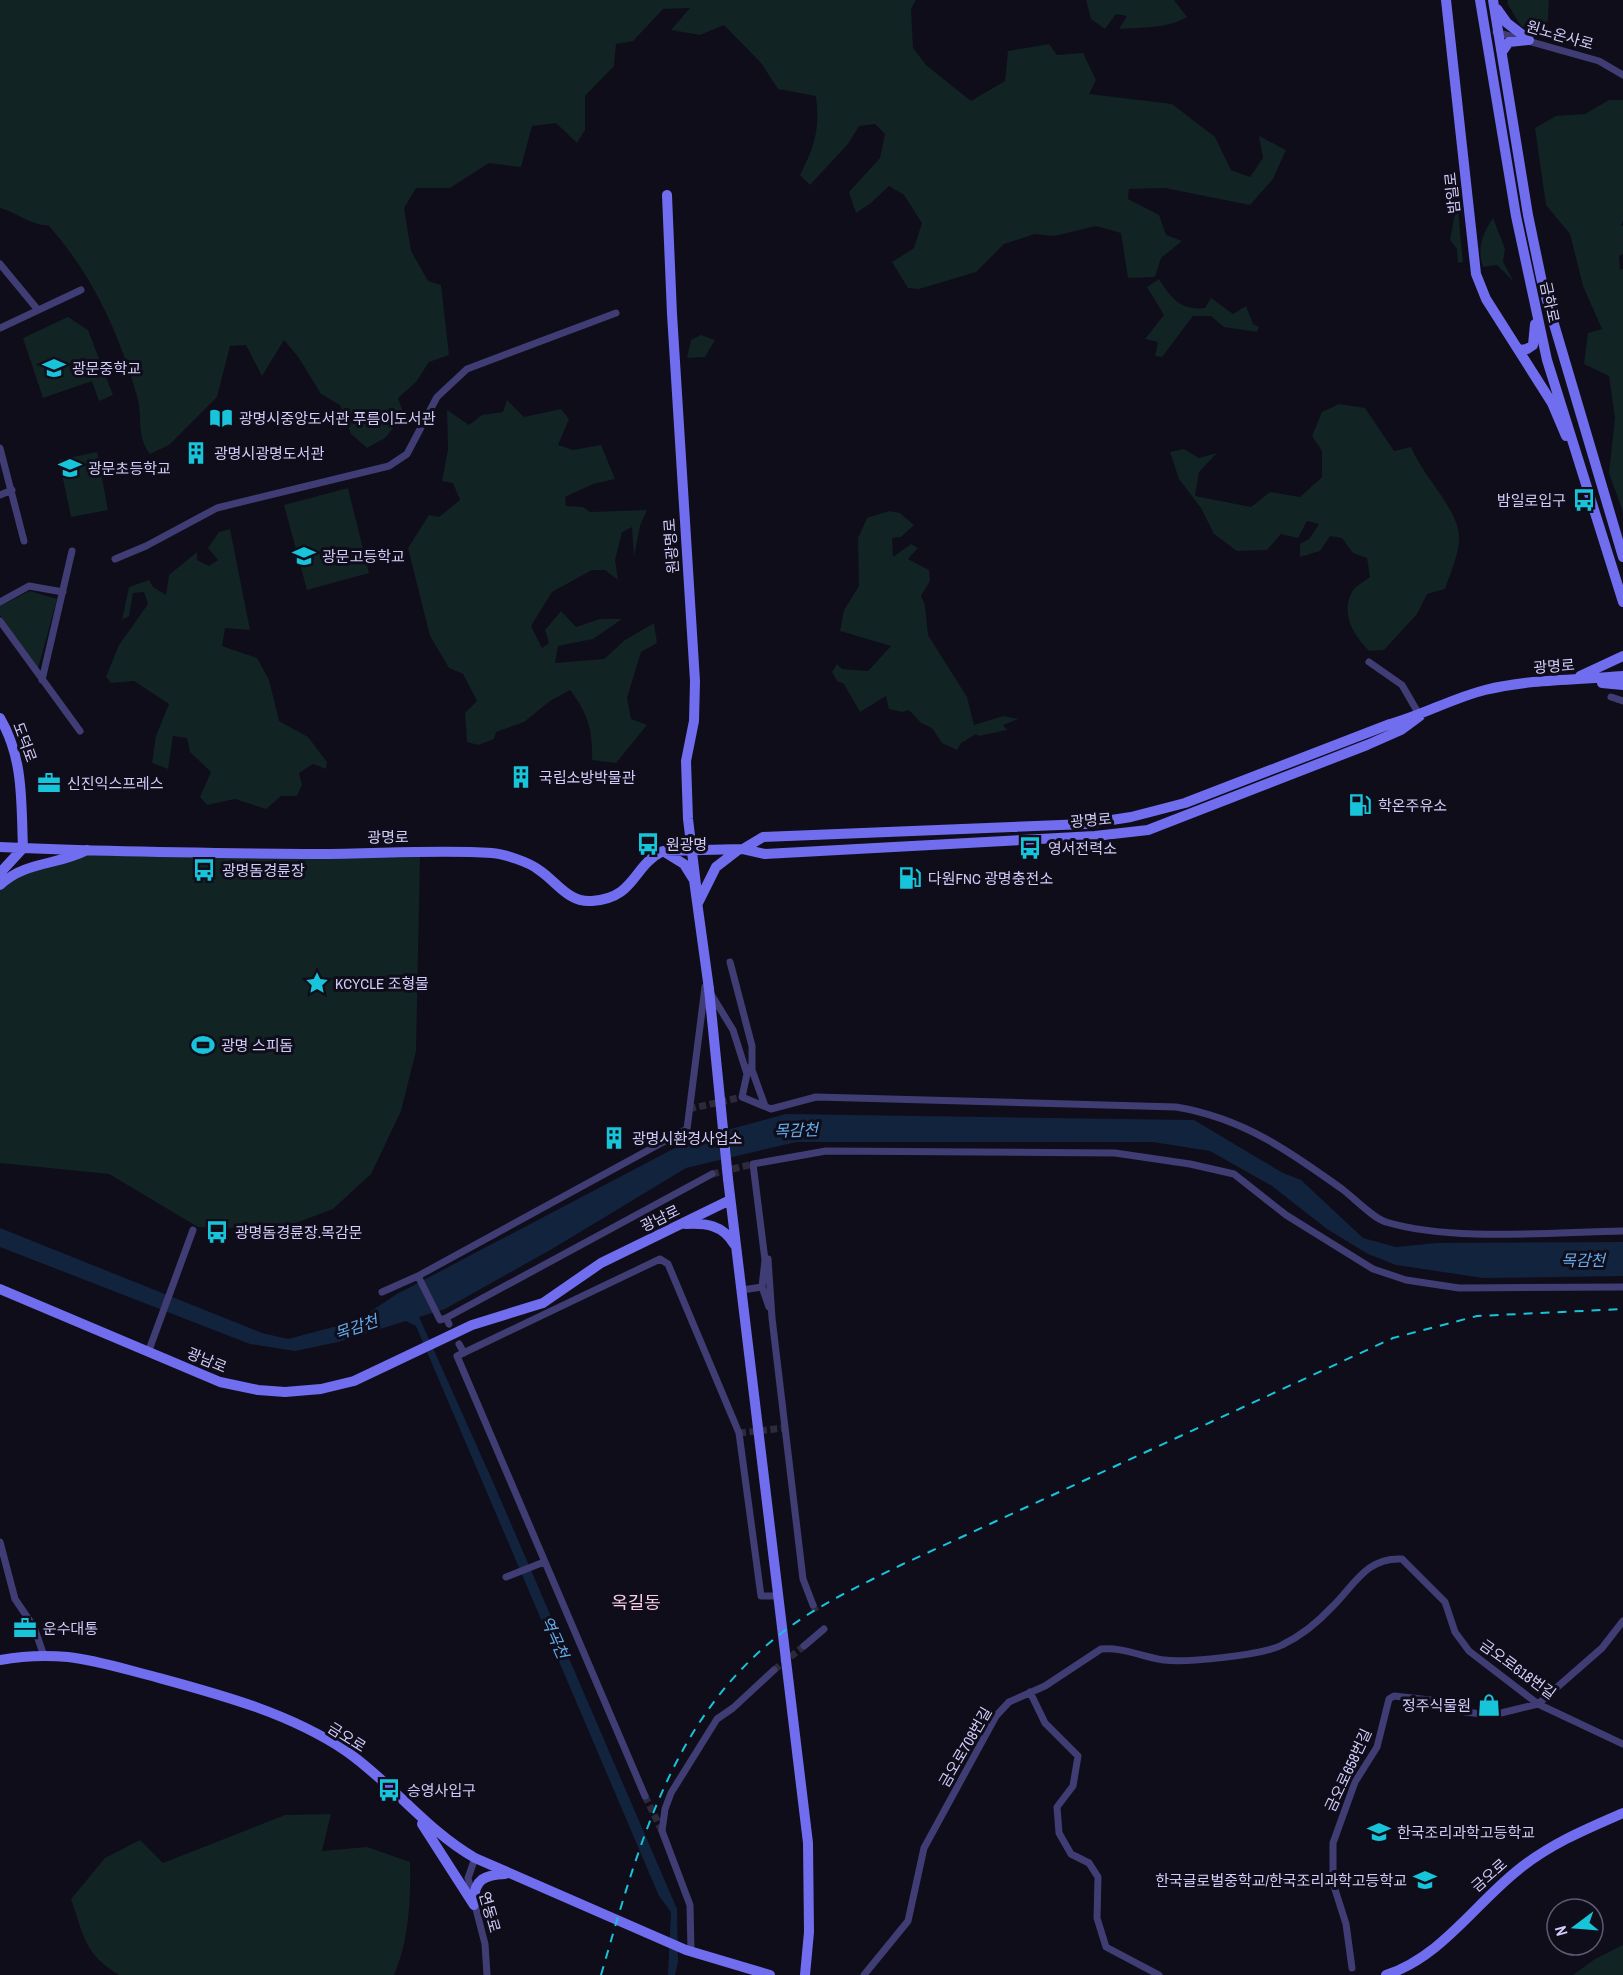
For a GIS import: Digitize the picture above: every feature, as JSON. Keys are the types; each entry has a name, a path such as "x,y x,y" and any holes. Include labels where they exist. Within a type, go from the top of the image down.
{"main road":[{"name":"밤일로","path":"1446,0 1476,274 1486,299 1532,369"},
{"name":"금하로","path":"1480,0 1516,216 1536,309 1560,399 1623,602"},
{"path":"1494,3 1507,23 1529,40"},
{"name":"금하로","path":"1494,3 1528,215 1543,287 1623,557"},
{"path":"1502,52 1509,42 1529,40"},
{"name":"원광명로","path":"667,195 675,378 695,681 694,721 686,761 688,819 730,1200 808,1843 809,1932 805,1975"},
{"path":"1520,350 1530,348 1535,340 1536,309"},
{"path":"1532,369 1588,434"},
{"path":"1532,369 1552,403 1582,469"},
{"path":"1572,680 1623,656"},
{"name":"광명로","path":"741,850 763,837 1086,824 1131,817 1185,803 1390,724 1420,716 1484,691 1534,682 1623,676"},
{"path":"1572,680 1623,685"},
{"name":"광명로","path":"0,847 307,854 427,851 495,853 539,869 562,892 589,902 609,898 630,886 652,856 663,851 741,850 765,854 1095,836 1148,830 1367,745 1401,730 1420,716"},
{"name":"도덕로","path":"0,718 12,740 20,772 23,848"},
{"path":"0,873 23,848"},
{"path":"0,885 20,870 68,860 87,849"},
{"path":"698,898 716,867 741,850"},
{"path":"663,851 684,864 694,880 698,898"},
{"name":"광남로","path":"0,1289 149,1350 220,1382 258,1390 285,1392 341,1385 411,1356 472,1325 543,1304 601,1263 730,1200"},
{"path":"682,1224 703,1223 717,1228 729,1235 737,1250"},
{"name":"금오로","path":"0,1660 44,1656 69,1657 123,1668 230,1698 269,1712 344,1750 448,1841 475,1858 689,1951"},
{"path":"408,1804 446,1857 474,1905"},
{"name":"금오로","path":"1386,1975 1419,1960 1441,1944 1486,1897 1538,1854 1623,1813"},
{"path":"474,1905 474,1889 481,1879 487,1875 508,1874"},
{"path":"689,1951 770,1975"}],"street":[{"name":"원노온사로","path":"1486,31 1529,40 1599,61 1623,75"},
{"path":"0,264 38,310"},
{"path":"0,328 81,290"},
{"path":"115,559 146,546 217,508 389,466 407,454 437,397 465,370 616,313"},
{"path":"0,448 24,541"},
{"path":"0,495 12,490"},
{"path":"42,680 72,550"},
{"path":"0,602 29,586 63,592"},
{"path":"0,621 80,731"},
{"path":"1369,662 1401,685 1420,716"},
{"path":"1611,697 1623,701"},
{"path":"730,962 752,1046 752,1070 765,1106"},
{"path":"382,1292 418,1276 687,1129 707,976"},
{"path":"708,989 733,1030 747,1074 742,1097 771,1109 816,1097 883,1097 1176,1107 1205,1111 1257,1132 1298,1158 1383,1222 1453,1233 1623,1231"},
{"path":"744,1065 752,1070"},
{"path":"772,1318 762,1287 764,1246 753,1164 826,1151 1115,1154 1190,1164 1234,1174 1295,1221 1373,1269 1406,1280 1459,1288 1623,1287"},
{"path":"418,1276 445,1321 712,1174"},
{"path":"149,1350 193,1230"},
{"path":"764,1246 769,1261 772,1318 803,1579 813,1605"},
{"path":"645,1797 458,1356 660,1260 668,1264 739,1434 761,1596 778,1596"},
{"path":"742,1290 762,1287"},
{"path":"459,1344 464,1353"},
{"path":"0,1542 15,1599 34,1627 44,1656"},
{"name":"금오로708번길","path":"864,1975 908,1921 924,1848 996,1716 1009,1702 1045,1686 1101,1649 1112,1648 1166,1660 1271,1650 1293,1639 1321,1618 1356,1579 1374,1564 1383,1560 1402,1559"},
{"name":"금오로618번길","path":"1402,1559 1445,1602 1455,1632 1469,1651 1538,1704 1623,1744"},
{"path":"506,1577 544,1562"},
{"path":"1538,1704 1597,1653 1623,1621"},
{"path":"804,1646 824,1629"},
{"path":"689,1951 690,1905 662,1831 665,1809 671,1793 717,1719 733,1708 774,1670"},
{"path":"1030,1692 1046,1724 1078,1756 1073,1786 1057,1807 1057,1824 1065,1847 1071,1854 1089,1863 1098,1877 1096,1909 1103,1941 1112,1951 1159,1975"},
{"name":"금오로658번길","path":"1352,1968 1346,1924 1333,1883 1333,1843 1355,1782 1377,1747 1389,1699 1394,1696 1430,1699 1459,1711 1481,1714 1497,1714 1538,1704"},
{"name":"연동로","path":"475,1858 468,1878 485,1944 487,1975"}],"shaded area":[{"path":"0,0 916,0 911,9 913,48 926,65 971,101 1005,81 1008,51 1049,44 1057,55 1083,53 1096,80 1089,94 1172,104 1215,137 1231,170 1250,177 1263,158 1259,136 1286,150 1273,179 1250,205 1165,188 1129,189 1128,199 1159,215 1166,235 1182,241 1161,258 1155,277 1128,278 1121,233 1096,226 1054,236 1035,234 1004,244 976,272 919,289 908,288 892,262 914,248 922,223 904,195 889,186 856,213 849,192 880,158 885,134 875,124 859,126 848,144 810,185 800,175 817,128 816,96 778,89 761,63 724,25 700,35 671,30 690,8 663,9 633,41 616,44 614,66 585,96 585,130 577,143 556,123 532,126 521,167 489,163 450,188 416,188 404,208 411,251 428,281 441,285 449,355 429,362 416,382 398,398 404,415 385,438 367,448 351,434 340,405 321,394 299,358 284,340 262,376 246,345 230,346 217,397 169,445 150,454 141,433 139,404 130,373 113,327 91,284 48,225 37,224 0,208"},
{"path":"1086,0 1174,0 1187,17 1163,26 1119,29 1127,16 1116,14 1105,29 1091,19"},
{"path":"1508,0 1549,0 1547,33 1521,26 1507,3"},
{"path":"1609,100 1623,100 1623,220 1621,226 1623,226 1623,254 1619,256 1620,270 1623,269 1623,512 1609,473 1615,418 1609,376 1584,364 1588,333 1602,329 1583,286 1570,234 1546,205 1535,128 1556,116 1585,114"},
{"path":"1453,168 1463,262 1458,263 1457,249 1450,240 1456,208 1451,175"},
{"path":"1493,218 1505,249 1503,262 1514,282 1497,265 1483,267 1480,253 1482,241"},
{"path":"1159,279 1177,302 1189,307 1205,308 1211,298 1233,314 1246,306 1253,324 1259,327 1257,332 1224,327 1211,316 1193,316 1162,357 1155,356 1158,342 1145,339 1164,315 1147,287"},
{"path":"68,317 88,330 113,395 99,401 92,381 43,398 23,338"},
{"path":"701,335 715,340 705,357 687,358 691,340"},
{"path":"507,400 524,417 561,409 569,419 558,445 573,450 601,445 615,479 593,484 565,497 566,506 583,507 590,512 647,510 640,526 634,556 632,527 622,532 615,560 618,580 605,570 592,570 552,592 531,626 542,648 549,643 545,630 561,611 576,627 600,619 622,619 593,639 558,646 555,663 604,659 625,640 654,623 657,643 641,652 627,698 631,719 647,725 616,763 592,760 592,740 588,723 570,690 550,701 524,722 496,732 494,739 478,745 467,742 465,713 477,701 463,674 449,668 430,636 408,548 429,515 439,517 460,500 453,483 442,481 448,450 447,410 469,425 482,415 503,412"},
{"path":"1339,404 1365,408 1394,451 1411,447 1422,468 1450,509 1458,529 1459,544 1445,589 1427,594 1417,614 1384,650 1369,651 1358,638 1348,617 1347,609 1352,592 1370,577 1367,558 1353,553 1342,538 1330,536 1320,551 1300,557 1300,544 1309,539 1319,524 1307,521 1298,538 1281,534 1267,550 1237,551 1214,534 1201,508 1179,479 1170,452 1184,449 1199,458 1217,453 1199,472 1195,496 1251,507 1270,492 1300,497 1322,477 1322,451 1312,436 1322,412"},
{"path":"97,452 108,510 71,517 59,460"},
{"path":"348,488 369,573 307,590 284,505"},
{"path":"889,511 900,513 914,525 901,537 892,538 893,557 911,544 918,548 908,559 929,570 930,581 921,596 925,605 928,635 967,697 974,725 1003,716 1018,719 1003,725 1007,730 979,736 976,734 961,743 957,750 942,743 932,728 921,723 909,710 902,712 889,709 886,696 860,712 844,684 837,681 832,672 837,664 842,669 868,671 891,646 840,631 844,610 859,586 858,538 867,518"},
{"path":"230,529 250,630 225,628 222,646 257,658 269,680 279,721 308,737 327,762 326,769 313,764 299,773 302,785 297,796 281,796 266,809 235,799 207,805 200,797 211,772 190,752 187,738 173,736 168,769 152,763 156,736 169,704 134,681 111,683 106,677 119,645 148,604 144,592 133,593 129,616 122,620 129,587 149,580 153,587 166,595 169,575 197,552 197,560 209,566 218,560 208,548 219,532"},
{"path":"30,591 57,599 38,669 0,615 0,606"},
{"path":"89,854 420,856 416,1051 401,1111 371,1174 333,1209 280,1229 198,1227 109,1174 0,1163 0,884 14,868"},
{"path":"331,1814 322,1851 367,1847 410,1862 408,1920 403,1948 394,1975 119,1975 99,1959 87,1943 71,1899 105,1858 140,1840 163,1863 285,1815"},
{"path":"1623,1945 1623,1975 1573,1975 1595,1959 1605,1957 1605,1954"}],"water":[{"name":"목감천","path":"786,1114 1194,1120 1283,1173 1301,1180 1363,1238 1396,1247 1436,1243 1623,1242 1623,1276 1483,1278 1396,1265 1368,1254 1327,1229 1272,1186 1210,1151 1153,1142 796,1142 686,1168 552,1249 445,1309 419,1317 493,1482 677,1909 678,1962 675,1975 668,1975 671,1912 659,1896 416,1326 406,1321 338,1342 295,1351 250,1344 0,1247 0,1228 262,1333 288,1339 356,1321 397,1294 690,1140"}],"tunnel":[{"path":"689,1109 742,1097"},
{"path":"712,1174 753,1164"},
{"path":"739,1433 785,1428"},
{"path":"813,1605 817,1614"},
{"path":"774,1670 804,1646"},
{"path":"645,1796 662,1831"}],"railway":[{"path":"601,1975 631,1874 649,1825 669,1778 693,1733 722,1691 758,1653 801,1619 901,1565 1393,1338 1477,1316 1623,1309"}],"place":[{"name":"광문중학교","path":"54,368"},
{"name":"광명시중앙도서관 푸름이도서관","path":"221,418"},
{"name":"광명시광명도서관","path":"196,453"},
{"name":"광문초등학교","path":"70,468"},
{"name":"밤일로입구","path":"1584,500"},
{"name":"광문고등학교","path":"304,556"},
{"name":"국립소방박물관","path":"521,777"},
{"name":"신진익스프레스","path":"49,783"},
{"name":"학온주유소","path":"1360,805"},
{"name":"원광명","path":"648,844"},
{"name":"영서전력소","path":"1030,848"},
{"name":"광명돔경륜장","path":"204,870"},
{"name":"다원FNC 광명충전소","path":"910,878"},
{"name":"KCYCLE 조형물","path":"317,983"},
{"name":"광명 스피돔","path":"203,1045"},
{"name":"광명시환경사업소","path":"614,1138"},
{"name":"광명돔경륜장.목감문","path":"217,1232"},
{"name":"운수대통","path":"25,1628"},
{"name":"정주식물원","path":"1489,1705"},
{"name":"승영사입구","path":"389,1790"},
{"name":"한국조리과학고등학교","path":"1379,1832"},
{"name":"한국글로벌중학교/한국조리과학고등학교","path":"1425,1880"}],"district":[{"name":"옥길동","path":"636,1602"}],"water label":[{"name":"역곡천","path":"555,1637"}]}
